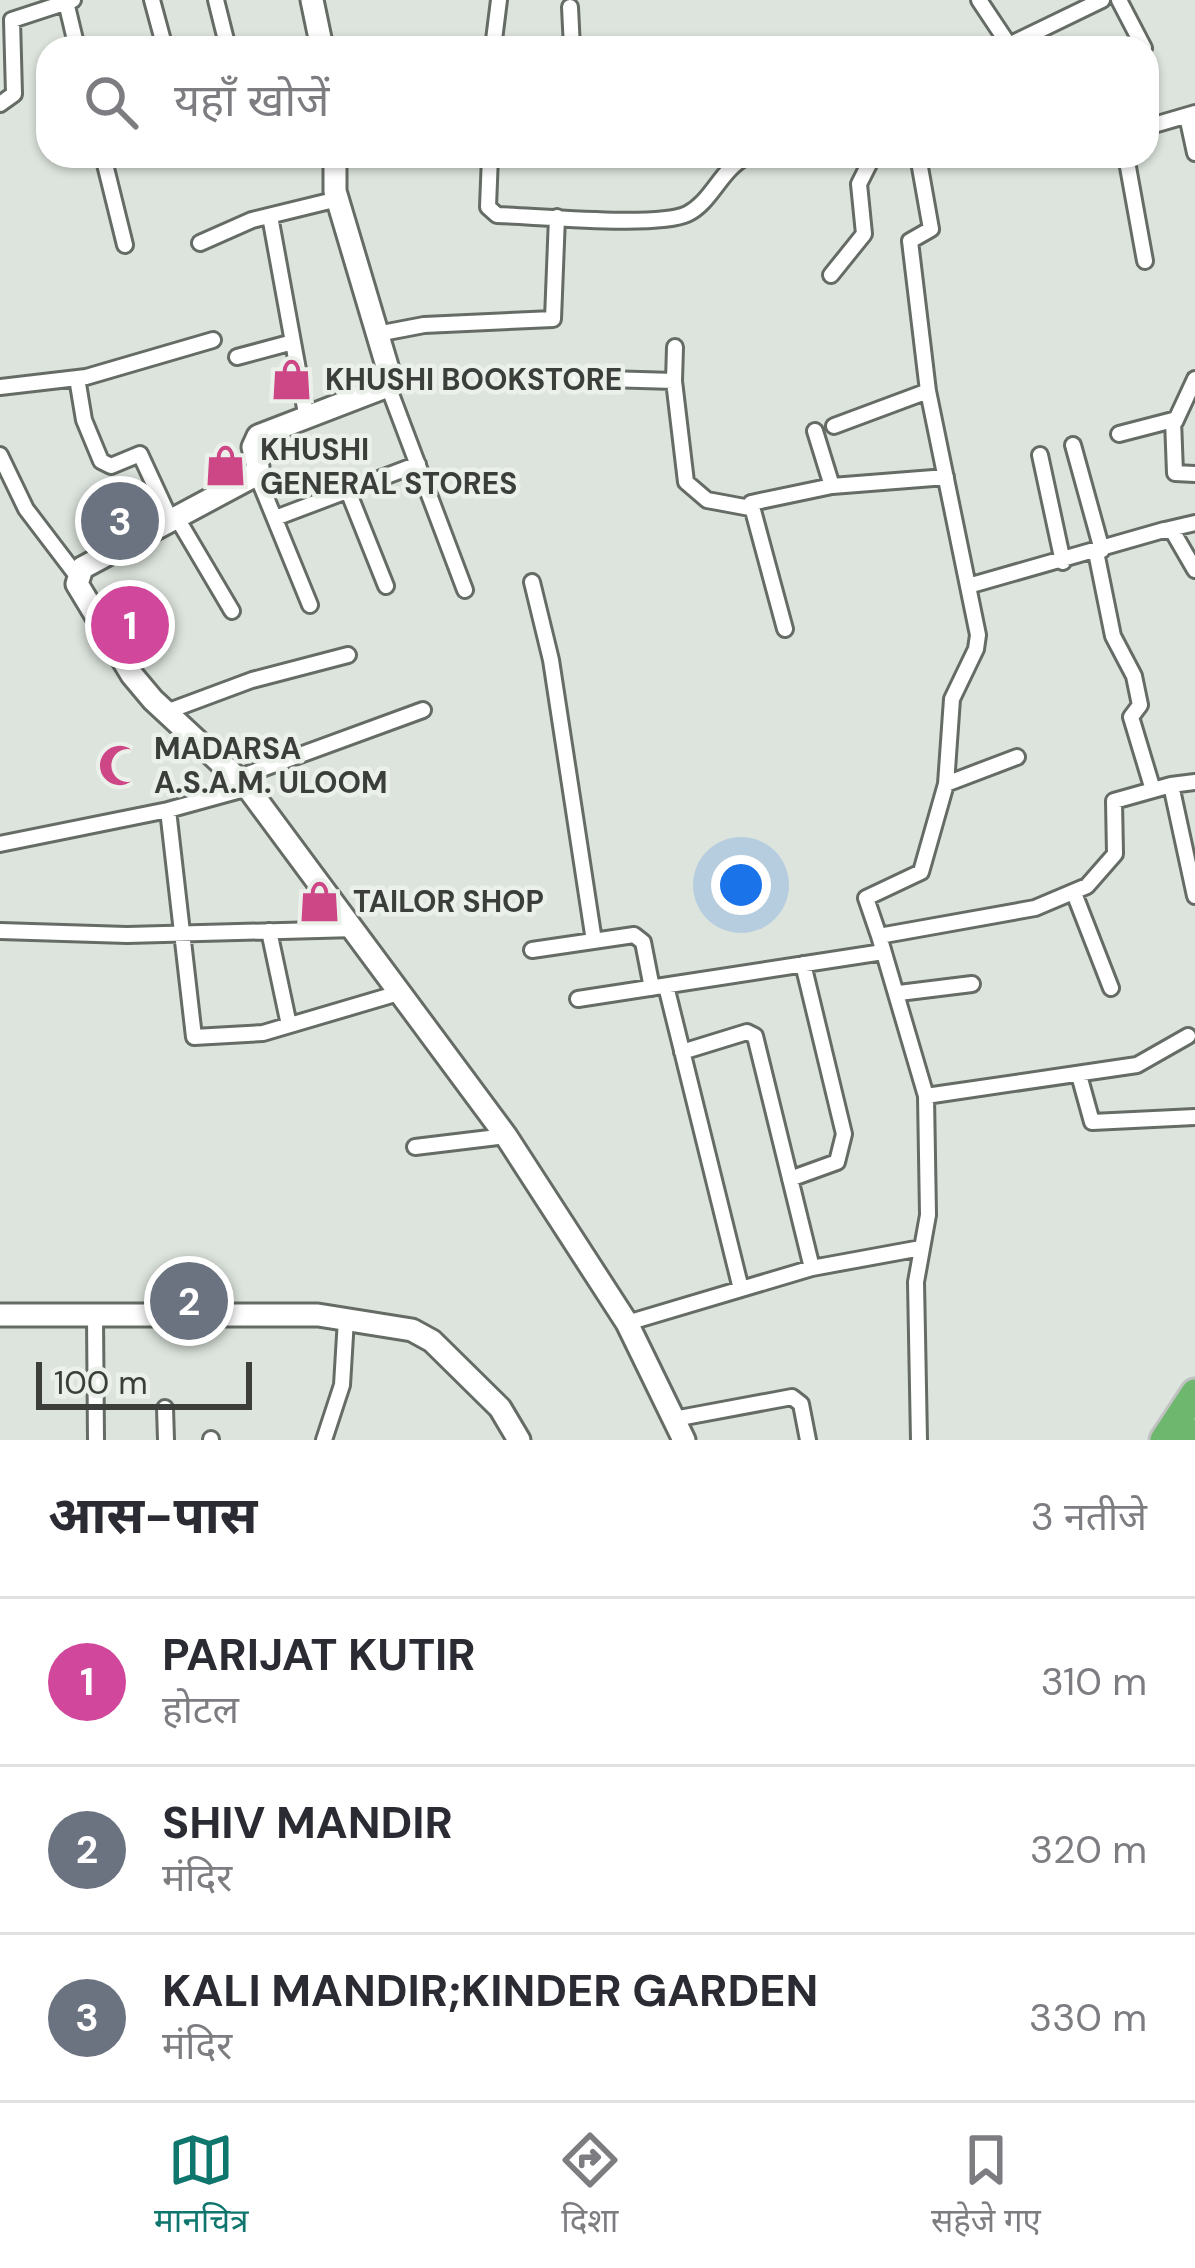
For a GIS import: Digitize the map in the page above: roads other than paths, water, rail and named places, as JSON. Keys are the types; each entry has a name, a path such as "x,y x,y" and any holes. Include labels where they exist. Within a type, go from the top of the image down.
{"highway":[{"path":"1164,1440 1195,1393"}],"street":[{"path":"152,0 162,36"},
{"path":"216,0 225,36"},
{"path":"312,0 320,36"},
{"path":"495,36 500,0"},
{"path":"979,0 1003,36"},
{"path":"1030,36 1102,0"},
{"path":"1119,0 1138,36"},
{"path":"0,104 14,94 10,26 22,7 69,1 75,36"},
{"path":"570,7 571,36"},
{"path":"1159,123 1191,114 1195,153"},
{"path":"106,168 125,245"},
{"path":"336,168 338,199 388,386 465,590"},
{"path":"490,168 491,212 557,217 680,217 698,207 728,168"},
{"path":"831,275 865,235 859,184 867,168"},
{"path":"919,1440 916,1282 928,1215 926,1096 899,994 866,898 921,872 946,784 952,699 978,634 928,391 910,241 931,229 920,168"},
{"path":"1128,168 1145,261"},
{"path":"200,243 270,216 338,199"},
{"path":"270,216 307,418"},
{"path":"377,334 424,325 553,319 557,217"},
{"path":"0,386 76,378 213,340"},
{"path":"237,357 293,342"},
{"path":"675,346 674,381 686,482 707,500 750,508"},
{"path":"76,378 84,421 101,461 111,466 140,454 174,520 232,611"},
{"path":"574,378 674,381"},
{"path":"1195,379 1175,422 1175,473 1195,474"},
{"path":"310,605 278,517 256,473 253,447 258,436 388,386"},
{"path":"834,426 928,391"},
{"path":"1119,434 1175,422"},
{"path":"815,430 832,486"},
{"path":"1073,445 1099,551 1113,636 1134,676 1140,705 1131,717 1153,790"},
{"path":"0,455 26,509 77,576 133,674 166,712 243,783 506,1136 626,1323 679,1430 792,1397 801,1404 808,1440"},
{"path":"1040,455 1063,562"},
{"path":"278,517 418,464"},
{"path":"77,576 82,568 174,520 191,505 256,473"},
{"path":"785,629 750,508 754,500 832,486 946,477"},
{"path":"348,490 386,586"},
{"path":"968,586 1195,523"},
{"path":"1164,530 1173,532 1195,570"},
{"path":"532,582 551,659 594,941"},
{"path":"166,712 252,680 348,655"},
{"path":"0,844 168,810 422,710"},
{"path":"946,784 1017,757"},
{"path":"578,999 803,964 1020,913 1074,893 1115,854 1114,801 1195,782"},
{"path":"1171,785 1195,896"},
{"path":"168,810 194,1036 263,1033 401,992"},
{"path":"1074,893 1111,988"},
{"path":"0,931 356,929"},
{"path":"269,932 290,1025"},
{"path":"532,950 640,937 682,1052 741,1289"},
{"path":"790,1179 837,1162 844,1134 803,964"},
{"path":"899,994 972,984"},
{"path":"682,1052 752,1032 812,1268"},
{"path":"926,1096 1137,1065 1188,1036"},
{"path":"1079,1075 1092,1122 1195,1117"},
{"path":"415,1147 506,1136"},
{"path":"626,1323 812,1268 921,1248"},
{"path":"0,1316 318,1315 412,1330 432,1341 500,1408 519,1440"},
{"path":"95,1317 96,1440"},
{"path":"324,1440 342,1385 346,1319"},
{"path":"165,1408 166,1440"}],"place":[{"name":"KHUSHI BOOKSTORE","path":"291,379"},
{"name":"KHUSHI GENERAL STORES","path":"226,466"},
{"name":"KALI MANDIR;KINDER GARDEN","path":"120,521"},
{"name":"PARIJAT KUTIR","path":"130,625"},
{"name":"MADARSA A.S.A.M. ULOOM","path":"120,765"},
{"name":"TAILOR SHOP","path":"319,901"},
{"name":"SHIV MANDIR","path":"189,1301"}]}
